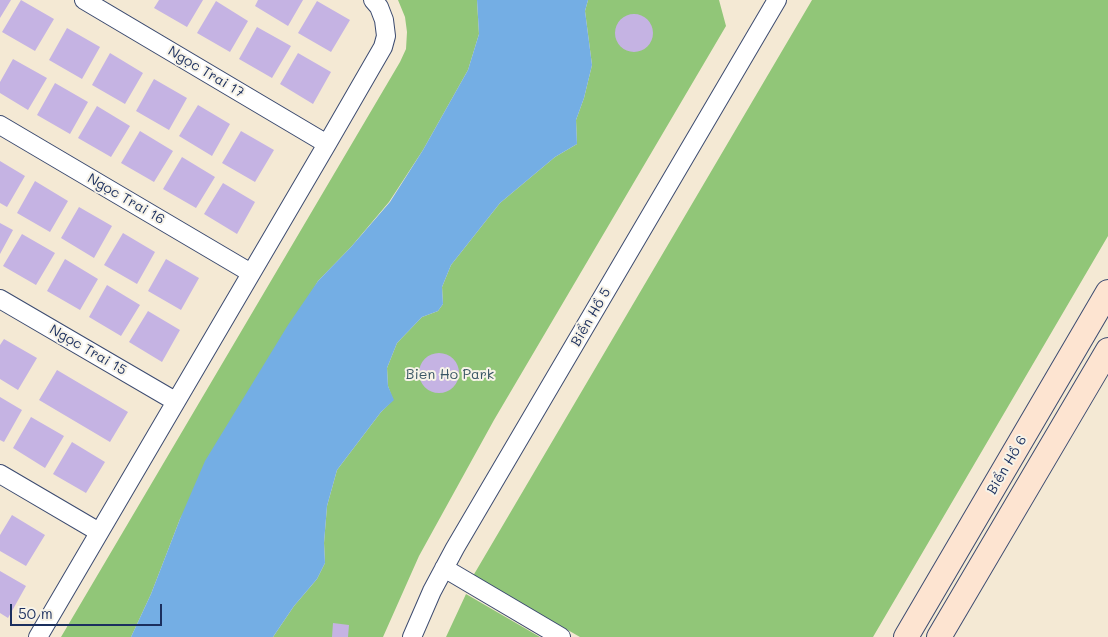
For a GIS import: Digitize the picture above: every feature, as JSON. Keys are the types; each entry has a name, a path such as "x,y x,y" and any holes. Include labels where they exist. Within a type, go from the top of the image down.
{"street":[{"name":"Ngọc Trai 17","path":"84,0 327,144"},
{"path":"38,637 382,47 386,36 384,20 379,7 373,0"},
{"name":"Biển Hồ 5","path":"412,637 444,568 775,1"},
{"name":"Ngọc Trai 16","path":"0,125 251,273"},
{"name":"Biển Hồ 6","path":"906,637 1108,292"},
{"name":"Ngọc Trai 15","path":"0,299 175,401"},
{"name":"Biển Hồ 6","path":"939,637 1106,357"},
{"path":"0,474 99,532"},
{"path":"444,568 561,637"}],"green space":[{"path":"398,0 477,0 479,34 468,70 423,150 389,202 351,247 318,281 180,519 151,594 131,637 61,637 400,62 406,49 407,32 405,17"},
{"name":"Bien Ho Park","path":"588,0 719,0 726,26 494,420 419,556 383,637 273,637 294,606 317,579 325,563 324,543 327,506 337,470 381,412 393,400 388,386 387,368 397,343 422,317 438,311 443,304 442,287 451,265 500,203 555,157 577,144 576,120 584,98 592,65 585,11"},
{"path":"812,0 1108,0 1108,236 873,637 580,637 473,576"},
{"path":"466,594 540,637 446,637"}],"water":[{"path":"477,0 588,0 585,11 592,65 584,98 576,120 577,144 555,157 500,203 451,265 442,287 443,304 438,311 422,317 397,343 387,368 388,386 394,400 381,412 337,470 327,506 324,543 325,563 317,579 294,606 273,637 131,637 151,594 205,461 288,325 318,281 390,202 423,150 468,70 479,34"}],"building":[{"path":"0,0 11,0 0,18"},
{"path":"21,0 54,19 35,51 2,32"},
{"path":"159,0 203,0 187,27 154,8"},
{"path":"258,0 303,0 288,26 255,6"},
{"path":"216,1 248,21 230,52 197,33"},
{"path":"317,1 350,20 331,52 298,33"},
{"path":"634,14 647,20 653,33 647,46 634,52 621,46 615,33 621,20"},
{"path":"257,27 291,46 272,78 239,59"},
{"path":"67,28 100,47 82,79 49,60"},
{"path":"110,53 143,73 125,104 92,85"},
{"path":"298,53 331,72 313,104 280,84"},
{"path":"13,59 47,78 28,110 0,93 0,82"},
{"path":"154,79 187,98 169,130 136,111"},
{"path":"55,83 88,102 70,134 37,115"},
{"path":"198,105 230,124 212,156 179,136"},
{"path":"97,106 130,126 111,157 78,138"},
{"path":"140,131 173,151 154,182 121,163"},
{"path":"241,131 274,150 255,182 222,163"},
{"path":"182,157 215,177 196,208 163,189"},
{"path":"0,161 25,176 7,207 0,203"},
{"path":"35,181 68,201 50,232 17,213"},
{"path":"223,183 255,202 237,234 204,214"},
{"path":"79,207 112,226 94,258 61,238"},
{"path":"0,223 13,230 0,254"},
{"path":"123,233 155,252 137,284 104,265"},
{"path":"22,234 55,253 36,285 3,266"},
{"path":"65,259 98,279 80,310 47,291"},
{"path":"166,259 199,278 181,310 148,291"},
{"path":"107,285 140,305 121,336 89,317"},
{"path":"148,311 180,330 162,362 129,342"},
{"path":"4,339 37,358 18,390 0,379 0,345"},
{"path":"439,353 453,359 459,373 453,387 439,393 425,387 419,373 425,359"},
{"path":"57,370 128,412 110,442 39,400"},
{"path":"0,397 22,410 4,442 0,440"},
{"path":"31,417 64,436 45,468 13,448"},
{"path":"72,442 105,462 86,493 53,474"},
{"path":"12,515 45,535 26,566 0,551 0,535"},
{"path":"0,571 26,586 8,618 0,613"},
{"path":"333,623 349,625 348,637 332,637"}]}
